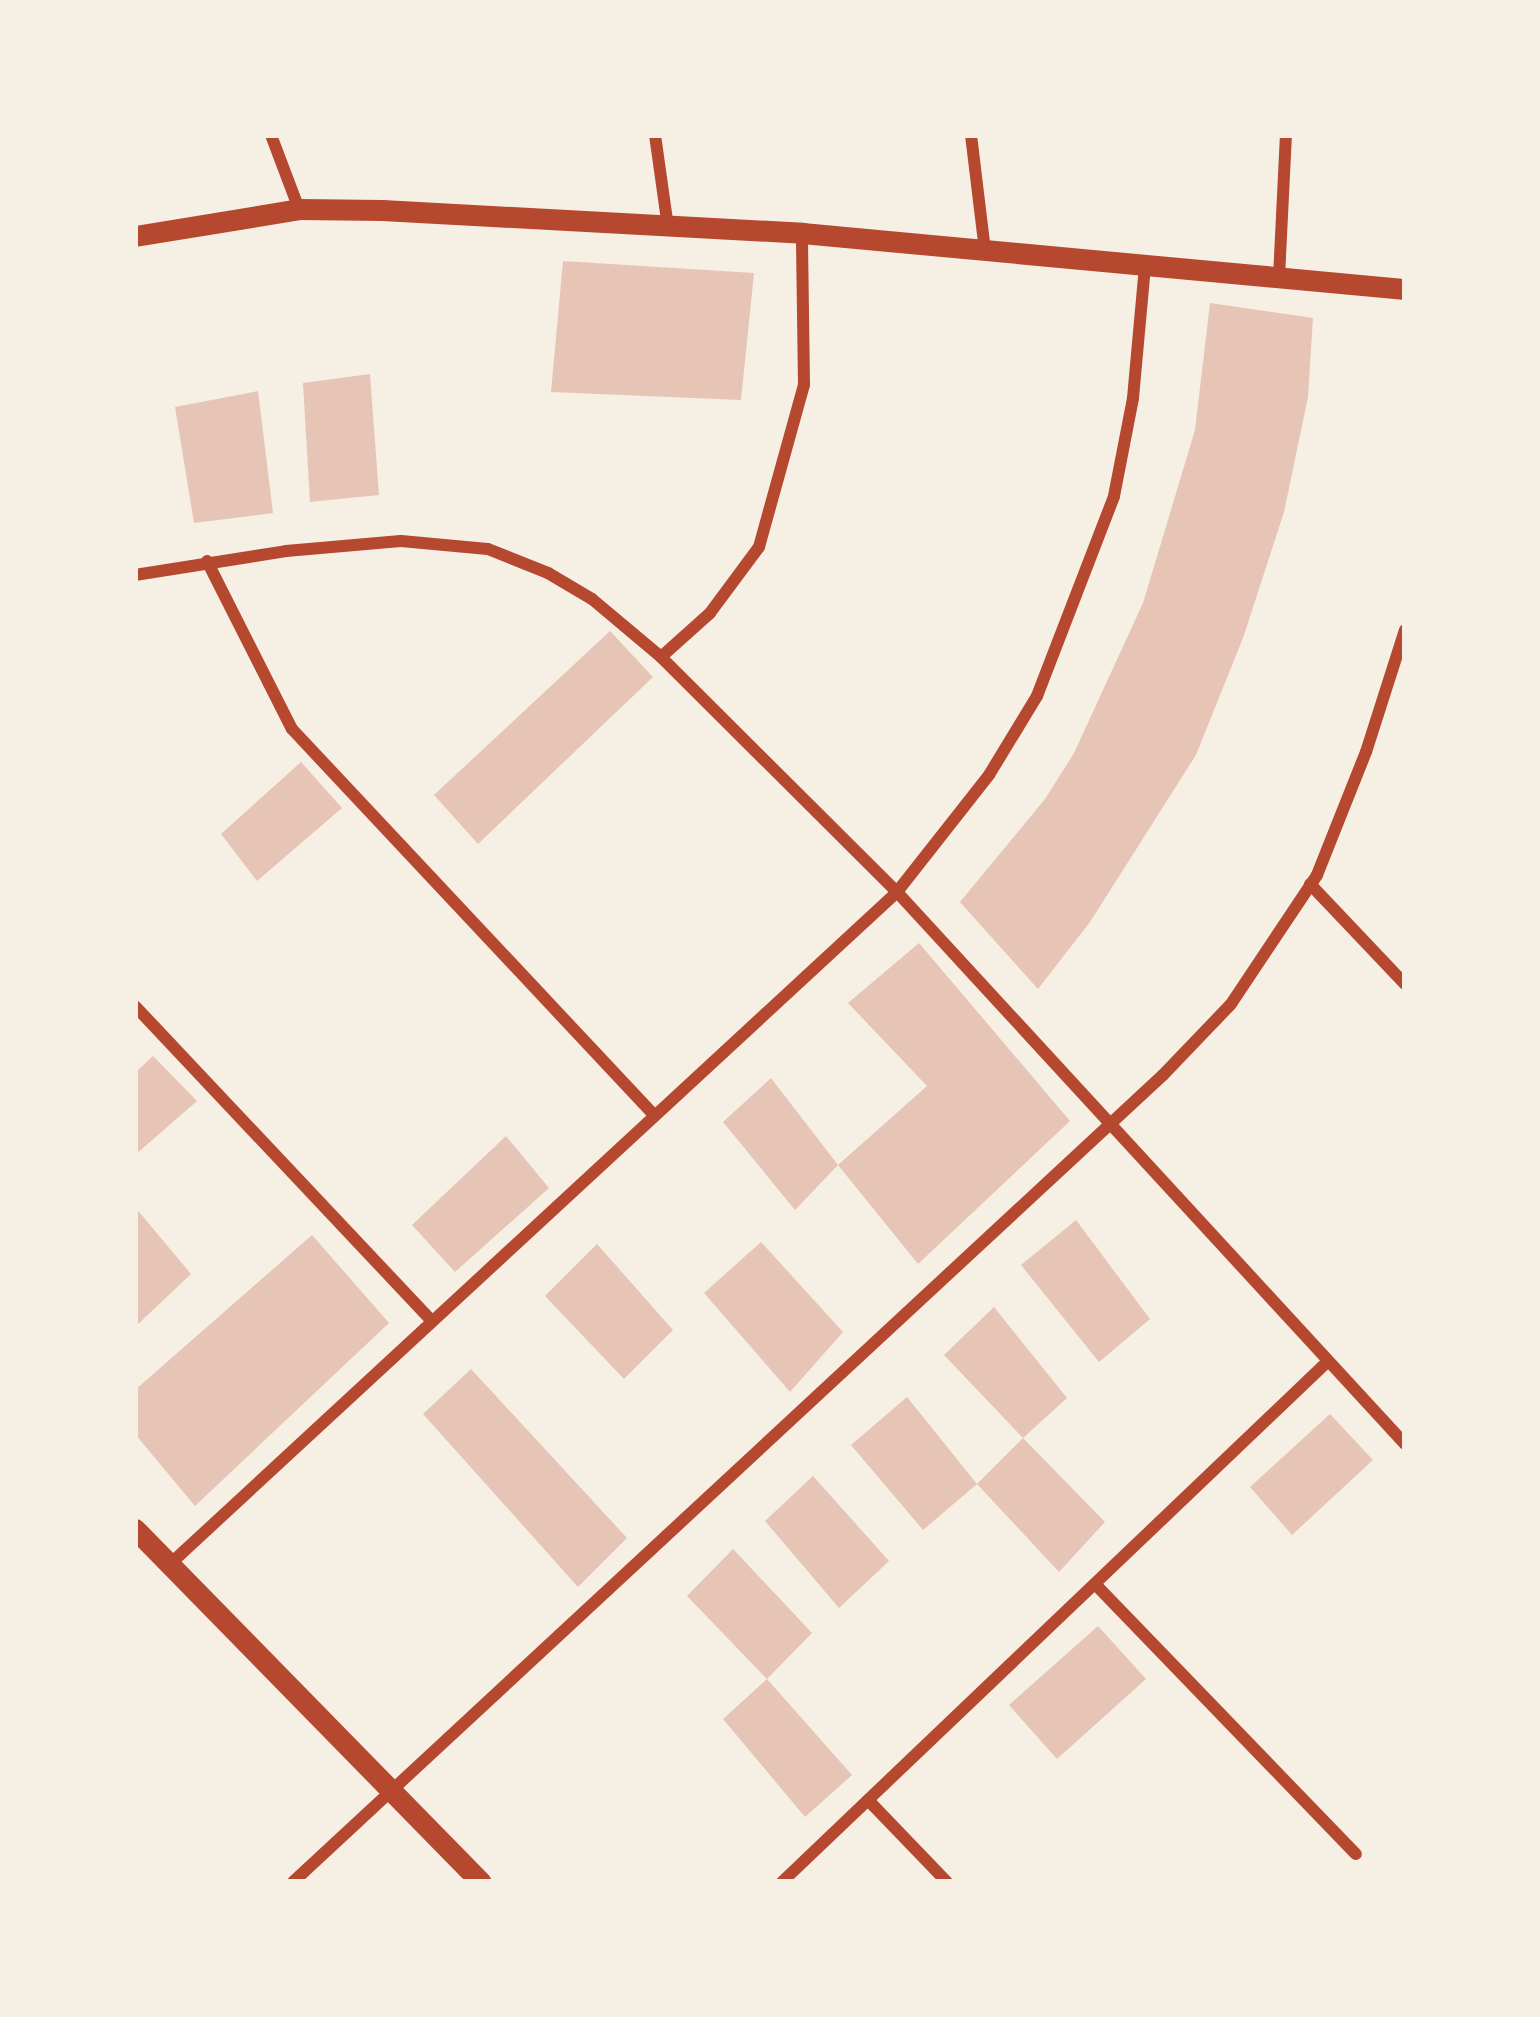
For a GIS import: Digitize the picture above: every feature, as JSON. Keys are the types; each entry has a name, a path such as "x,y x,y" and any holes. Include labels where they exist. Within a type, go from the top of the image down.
{"street":[{"path":"271,135 299,209"},
{"path":"655,135 668,228"},
{"path":"971,135 985,251"},
{"path":"1279,277 1286,135"},
{"path":"135,236 299,209 802,233 1405,289"},
{"path":"661,657 710,613 759,547 804,385 802,233"},
{"path":"168,1566 897,892 989,775 1045,677 1114,496 1132,398 1144,265"},
{"path":"135,575 207,560 401,541 488,549 548,573 592,599 661,657 897,892 1405,1444"},
{"path":"207,560 292,729 653,1114"},
{"path":"293,1882 1108,1126 1231,1004 1310,884 1366,752 1405,630"},
{"path":"1310,884 1405,984"},
{"path":"135,1006 432,1322"},
{"path":"782,1882 1326,1363"},
{"path":"135,1529 481,1882"},
{"path":"1096,1585 1356,1854"},
{"path":"868,1799 947,1882"}],"building":[{"path":"563,261 754,273 741,400 551,392"},
{"path":"1210,303 1313,318 1308,397 1284,512 1243,638 1196,755 1090,922 1038,989 960,902 1045,799 1074,753 1143,603 1195,430"},
{"path":"370,374 379,495 310,502 303,383"},
{"path":"258,391 273,513 194,523 175,407"},
{"path":"610,631 653,677 478,844 434,795"},
{"path":"301,762 342,808 257,881 221,834"},
{"path":"919,943 1070,1121 918,1264 838,1165 927,1086 848,1003"},
{"path":"153,1056 197,1101 135,1155 135,1073"},
{"path":"771,1078 838,1165 795,1210 723,1122"},
{"path":"506,1136 549,1188 455,1272 412,1225"},
{"path":"135,1207 191,1274 135,1327"},
{"path":"1076,1220 1150,1319 1099,1362 1021,1265"},
{"path":"312,1235 389,1323 195,1506 135,1434 135,1390"},
{"path":"761,1242 843,1332 790,1392 704,1293"},
{"path":"597,1244 673,1330 624,1379 545,1296"},
{"path":"994,1307 1067,1398 1023,1438 944,1355"},
{"path":"471,1369 627,1538 578,1587 423,1414"},
{"path":"907,1397 977,1484 923,1530 851,1445"},
{"path":"1330,1414 1373,1460 1292,1535 1250,1487"},
{"path":"1023,1438 1105,1522 1059,1572 977,1484"},
{"path":"813,1476 889,1561 839,1608 765,1521"},
{"path":"733,1549 812,1633 767,1679 687,1596"},
{"path":"1098,1626 1146,1679 1057,1759 1009,1705"},
{"path":"767,1679 852,1775 805,1817 723,1719"}]}
